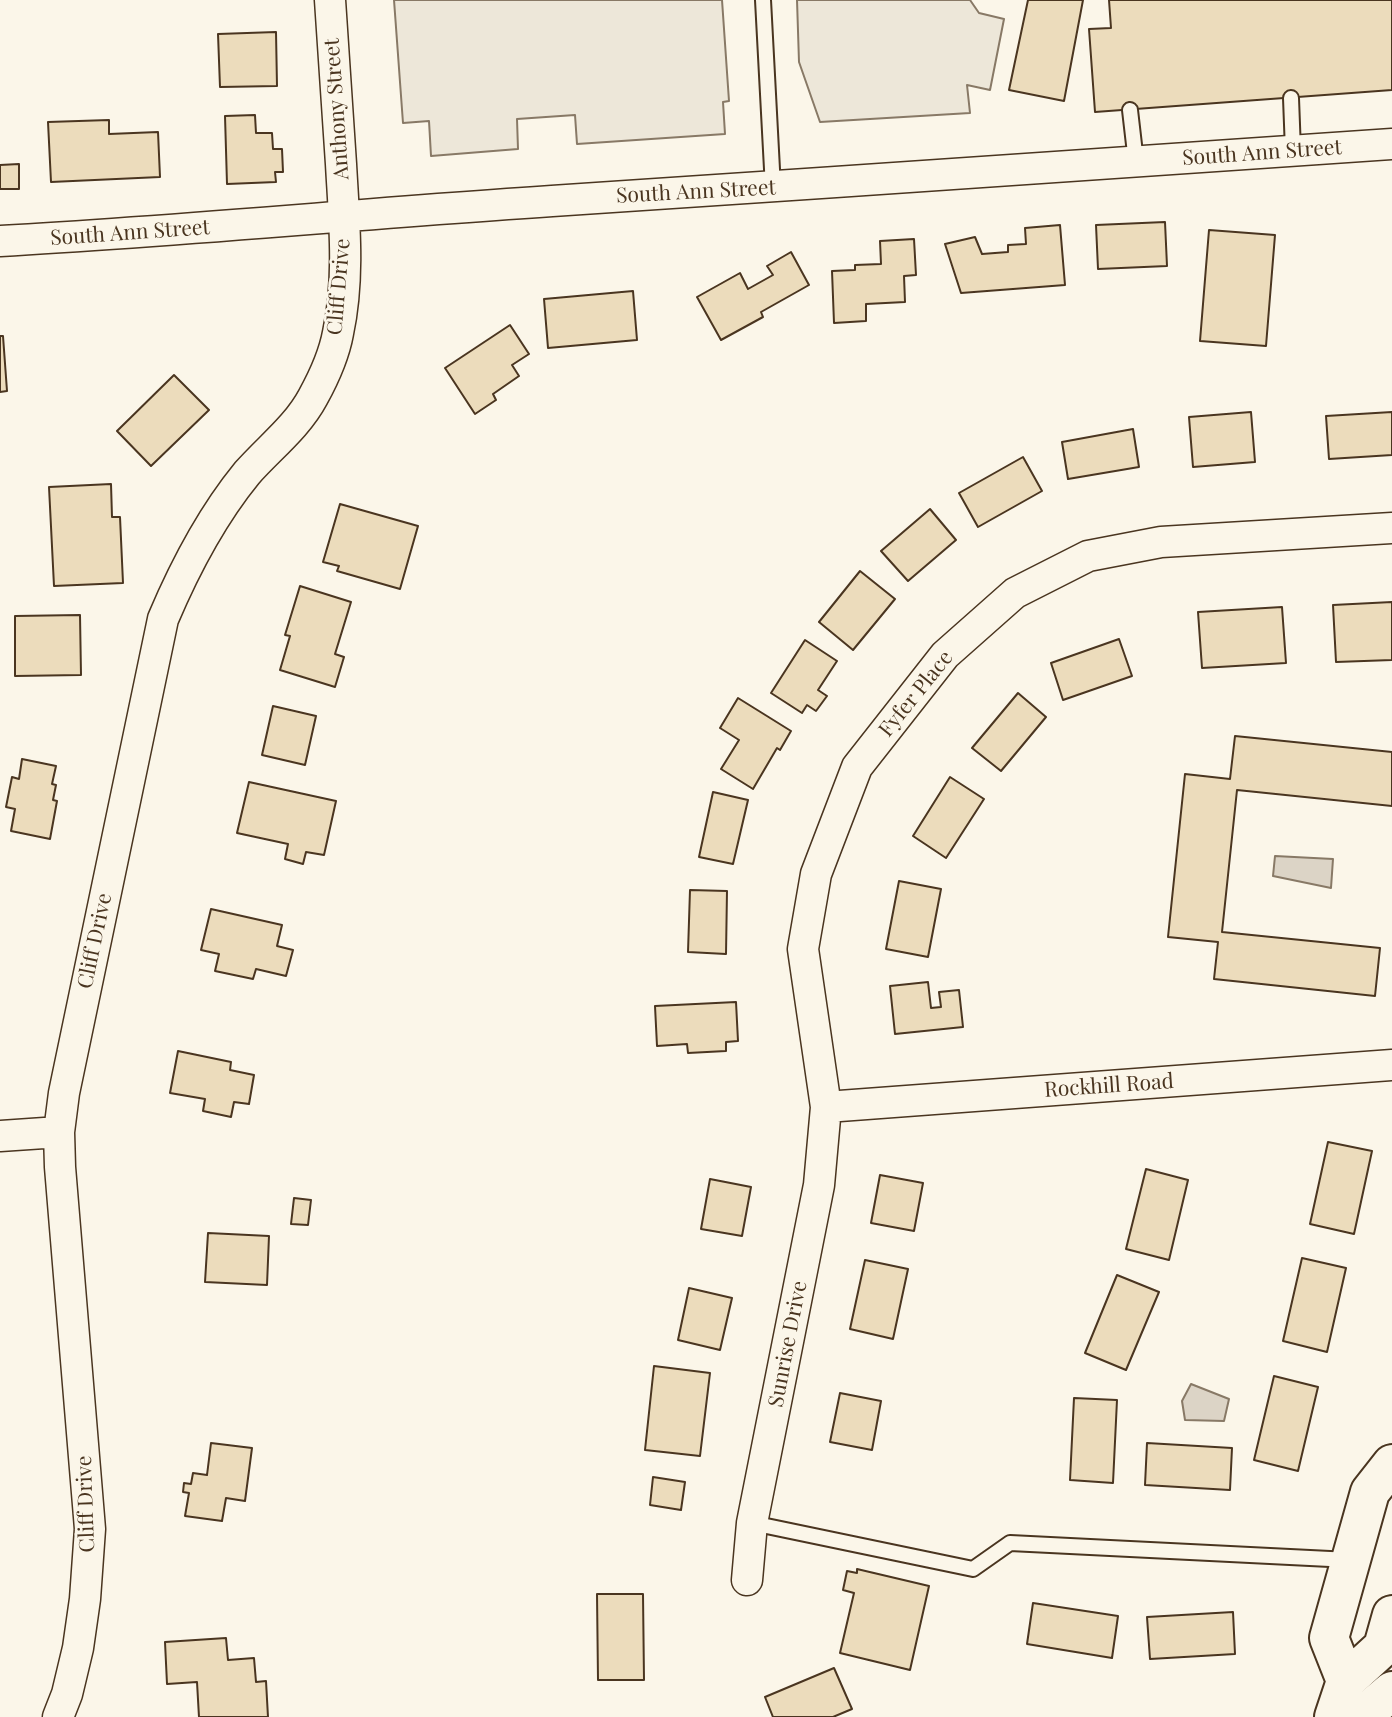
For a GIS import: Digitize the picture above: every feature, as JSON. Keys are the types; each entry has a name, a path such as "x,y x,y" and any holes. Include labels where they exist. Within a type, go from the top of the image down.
{"main road":[{"path":"1346,1681 1329,1638 1370,1492 1392,1464"},
{"path":"1334,1717 1346,1681 1382,1647 1392,1615"},
{"path":"1361,1717 1392,1691"}],"street":[{"name":"Anthony Street","path":"330,0 344,218"},
{"name":"South Ann Street","path":"0,241 1392,144"},
{"name":"Cliff Drive","path":"58,1717 67,1695 78,1648 90,1528 59,1132 64,1093 163,619 179,581 220,508 247,473 294,424 312,400 328,367 338,333 344,273 344,218"},
{"name":"Fyfer Place","path":"826,1107 803,949 816,874 857,767 945,655 1015,593 1088,556 1161,542 1392,528"},
{"name":"Rockhill Road","path":"826,1107 1392,1065"},
{"name":"Sunrise Drive","path":"747,1580 752,1523 819,1185 826,1107"},
{"path":"0,1136 59,1132"}],"lane":[{"path":"763,0 773,188"},
{"path":"1292,97 1293,151"},
{"path":"1130,110 1136,162"},
{"path":"752,1523 972,1569 1010,1543 1351,1560"}],"shaded area":[{"path":"394,0 722,0 729,101 723,102 725,134 577,144 575,115 517,119 518,149 431,156 429,121 403,123"},
{"path":"797,0 970,0 979,13 1004,19 990,90 967,85 970,113 820,122 799,62"},
{"path":"1275,856 1333,859 1331,888 1273,876"},
{"path":"1191,1384 1229,1399 1224,1421 1185,1420 1182,1401"}],"building":[{"path":"1028,0 1083,0 1064,101 1009,90"},
{"path":"1109,0 1392,0 1392,90 1095,112 1089,29 1111,28"},
{"path":"276,32 277,86 220,87 218,34"},
{"path":"255,115 256,133 272,133 273,149 282,149 283,172 275,172 276,182 227,184 225,116"},
{"path":"109,120 109,134 158,132 160,177 51,182 48,122"},
{"path":"19,164 19,189 0,189 0,165"},
{"path":"1165,222 1167,266 1098,269 1096,225"},
{"path":"1060,225 1065,285 961,293 945,244 975,237 982,254 1008,252 1008,245 1026,244 1025,228"},
{"path":"1209,230 1275,235 1266,346 1200,341"},
{"path":"914,239 916,275 904,276 905,302 866,304 866,321 834,323 832,271 855,270 855,265 881,264 880,241"},
{"path":"791,252 809,285 761,312 763,317 721,340 697,297 740,273 748,289 773,275 767,266"},
{"path":"633,291 637,340 548,348 544,299"},
{"path":"510,325 529,354 512,365 519,376 493,394 496,400 475,414 445,368"},
{"path":"0,336 3,336 7,391 0,392"},
{"path":"174,375 209,410 151,466 117,431"},
{"path":"1251,412 1255,462 1193,467 1189,417"},
{"path":"1392,412 1392,455 1329,459 1326,416"},
{"path":"1133,429 1139,467 1068,479 1062,442"},
{"path":"1023,457 1042,491 978,527 959,493"},
{"path":"111,484 112,517 120,517 123,583 54,586 49,487"},
{"path":"340,504 418,526 400,589 337,571 339,566 323,562"},
{"path":"930,509 956,540 908,581 881,551"},
{"path":"860,571 895,599 853,650 819,622"},
{"path":"300,586 351,602 335,654 344,657 335,687 280,670 290,636 285,635"},
{"path":"1392,602 1392,660 1336,662 1333,605"},
{"path":"1282,607 1286,663 1202,668 1198,612"},
{"path":"80,615 81,675 15,676 15,616"},
{"path":"1119,639 1132,676 1063,700 1051,663"},
{"path":"805,640 837,661 818,690 827,696 816,711 807,705 802,713 771,693"},
{"path":"1018,693 1046,717 1001,771 972,748"},
{"path":"738,698 791,731 780,750 777,748 753,789 721,769 739,740 720,728"},
{"path":"273,706 316,716 305,765 262,755"},
{"path":"1235,736 1392,752 1392,806 1237,790 1222,932 1380,948 1375,996 1214,979 1218,942 1168,937 1185,774 1230,779"},
{"path":"22,759 56,766 52,784 56,785 53,800 57,801 50,839 11,831 15,809 6,807 12,777 19,779"},
{"path":"950,777 984,799 946,858 913,836"},
{"path":"249,782 336,801 324,855 306,852 303,864 285,859 288,844 237,833"},
{"path":"713,792 748,800 733,864 699,857"},
{"path":"899,881 941,889 928,957 886,949"},
{"path":"690,890 727,891 726,954 688,952"},
{"path":"211,909 282,925 277,946 293,950 286,976 256,969 253,979 215,971 219,954 201,950"},
{"path":"928,982 931,1008 941,1007 939,992 959,990 963,1027 895,1034 890,986"},
{"path":"736,1002 738,1041 726,1042 726,1051 688,1053 687,1044 657,1046 655,1006"},
{"path":"178,1051 231,1062 230,1070 254,1075 249,1104 234,1102 231,1117 203,1111 205,1099 170,1093"},
{"path":"1328,1142 1372,1151 1354,1234 1310,1224"},
{"path":"1146,1169 1188,1180 1169,1260 1126,1249"},
{"path":"880,1175 923,1183 914,1231 871,1223"},
{"path":"710,1179 751,1187 742,1236 701,1229"},
{"path":"294,1198 311,1200 308,1225 291,1224"},
{"path":"208,1233 269,1236 267,1285 205,1282"},
{"path":"1302,1258 1346,1268 1327,1352 1283,1341"},
{"path":"865,1260 908,1269 893,1339 850,1329"},
{"path":"1117,1275 1159,1292 1126,1370 1085,1353"},
{"path":"689,1288 732,1298 720,1350 678,1340"},
{"path":"654,1366 710,1373 700,1456 645,1450"},
{"path":"1274,1376 1318,1387 1298,1471 1254,1460"},
{"path":"840,1393 881,1401 872,1450 830,1442"},
{"path":"1074,1398 1117,1400 1113,1483 1070,1480"},
{"path":"211,1443 252,1448 245,1501 226,1498 222,1521 185,1516 189,1493 183,1492 184,1483 191,1484 193,1473 207,1475"},
{"path":"1147,1443 1232,1448 1230,1490 1145,1485"},
{"path":"653,1477 685,1482 681,1510 650,1505"},
{"path":"857,1569 929,1586 910,1670 840,1653 854,1593 843,1590 847,1571 857,1573"},
{"path":"597,1594 643,1594 644,1680 598,1680"},
{"path":"1033,1603 1118,1616 1112,1658 1027,1644"},
{"path":"1233,1612 1235,1654 1150,1659 1147,1617"},
{"path":"226,1638 228,1660 254,1658 256,1682 266,1681 268,1717 199,1717 197,1682 167,1684 165,1642"},
{"path":"834,1668 852,1709 833,1717 773,1717 765,1697"}]}
